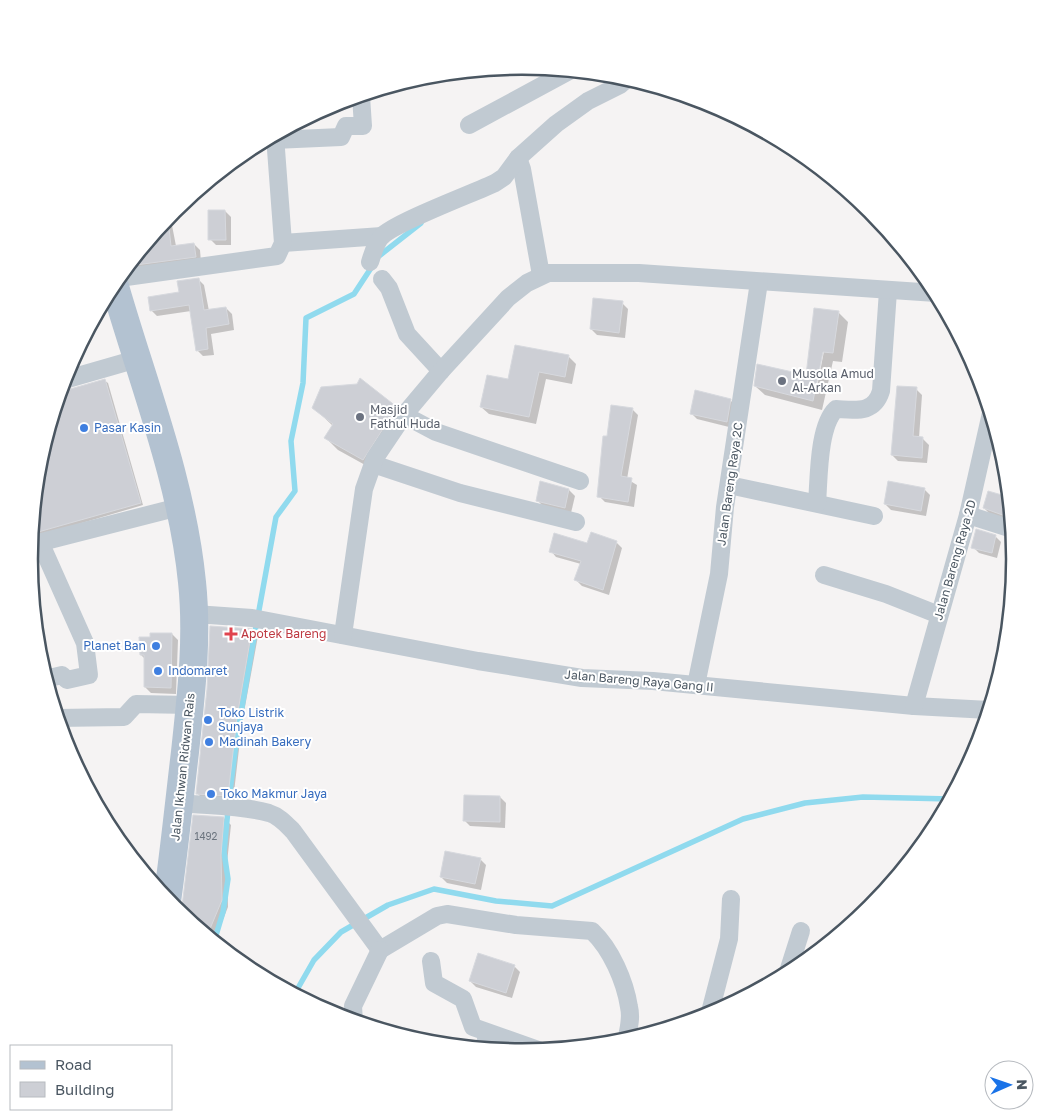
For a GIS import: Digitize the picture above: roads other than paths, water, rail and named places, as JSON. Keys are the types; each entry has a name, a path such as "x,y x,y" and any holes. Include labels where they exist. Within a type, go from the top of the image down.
{"main road":[{"name":"Jalan Ikhwan Ridwan Rais","path":"117,294 162,441 179,507 191,574 194,614 190,705 168,891"}],"street":[{"path":"469,125 547,77"},
{"path":"370,262 373,250 382,236 398,226 495,183 520,163 556,124 588,100 619,85"},
{"path":"284,138 341,137 346,126 363,126 361,103"},
{"path":"130,277 278,256 283,242 274,143"},
{"path":"520,163 541,275"},
{"path":"283,242 382,236"},
{"path":"343,635 364,489 373,464 404,415 441,371 508,298 541,275 561,272 698,276 888,291 924,289"},
{"path":"382,279 389,288 407,334 441,371"},
{"name":"Jalan Bareng Raya 2C","path":"696,685 719,574 729,485 759,282"},
{"path":"817,503 824,436 831,414 836,410 864,411 878,401 881,391 888,291"},
{"path":"73,377 137,359"},
{"path":"404,415 436,432 580,481"},
{"name":"Jalan Bareng Raya 2D","path":"914,706 968,515 987,426"},
{"path":"373,464 460,493 576,522"},
{"path":"729,485 874,516"},
{"path":"39,543 179,507"},
{"path":"968,515 1005,527"},
{"path":"38,551 85,643 89,676 67,680 62,675 52,677"},
{"path":"824,575 886,594 939,615"},
{"name":"Jalan Bareng Raya Gang II","path":"194,614 258,619 478,661 582,678 696,685 914,706 983,710"},
{"path":"64,718 124,717 136,704 190,705"},
{"path":"180,803 269,813 281,820 294,831 380,950"},
{"path":"711,1006 729,939 731,899"},
{"path":"354,1014 353,1006 380,950 437,916 447,914 516,925 592,931 607,949 630,1007 628,1032"},
{"path":"790,963 800,931"},
{"path":"431,962 434,983 463,999 473,1027 486,1042"}],"waterway":[{"path":"379,256 421,223"},
{"path":"216,935 223,912 228,879 224,852 229,799 237,736 255,632 276,517 295,491 291,441 303,383 306,318 354,294 373,265"},
{"path":"297,989 314,960 341,932 388,905 434,889 496,901 552,906 743,819 805,803 863,797 944,799"}],"place":[{"name":"Musolla Amud Al-Arkan","path":"782,381"},
{"name":"Masjid Fathul Huda","path":"360,417"},
{"name":"Pasar Kasin","path":"84,428"},
{"name":"Apotek Bareng","path":"231,634"},
{"name":"Planet Ban","path":"156,646"},
{"name":"Indomaret","path":"158,671"},
{"name":"Toko Listrik Sunjaya","path":"208,720"},
{"name":"Madinah Bakery","path":"209,742"},
{"name":"Toko Makmur Jaya","path":"211,794"}]}
